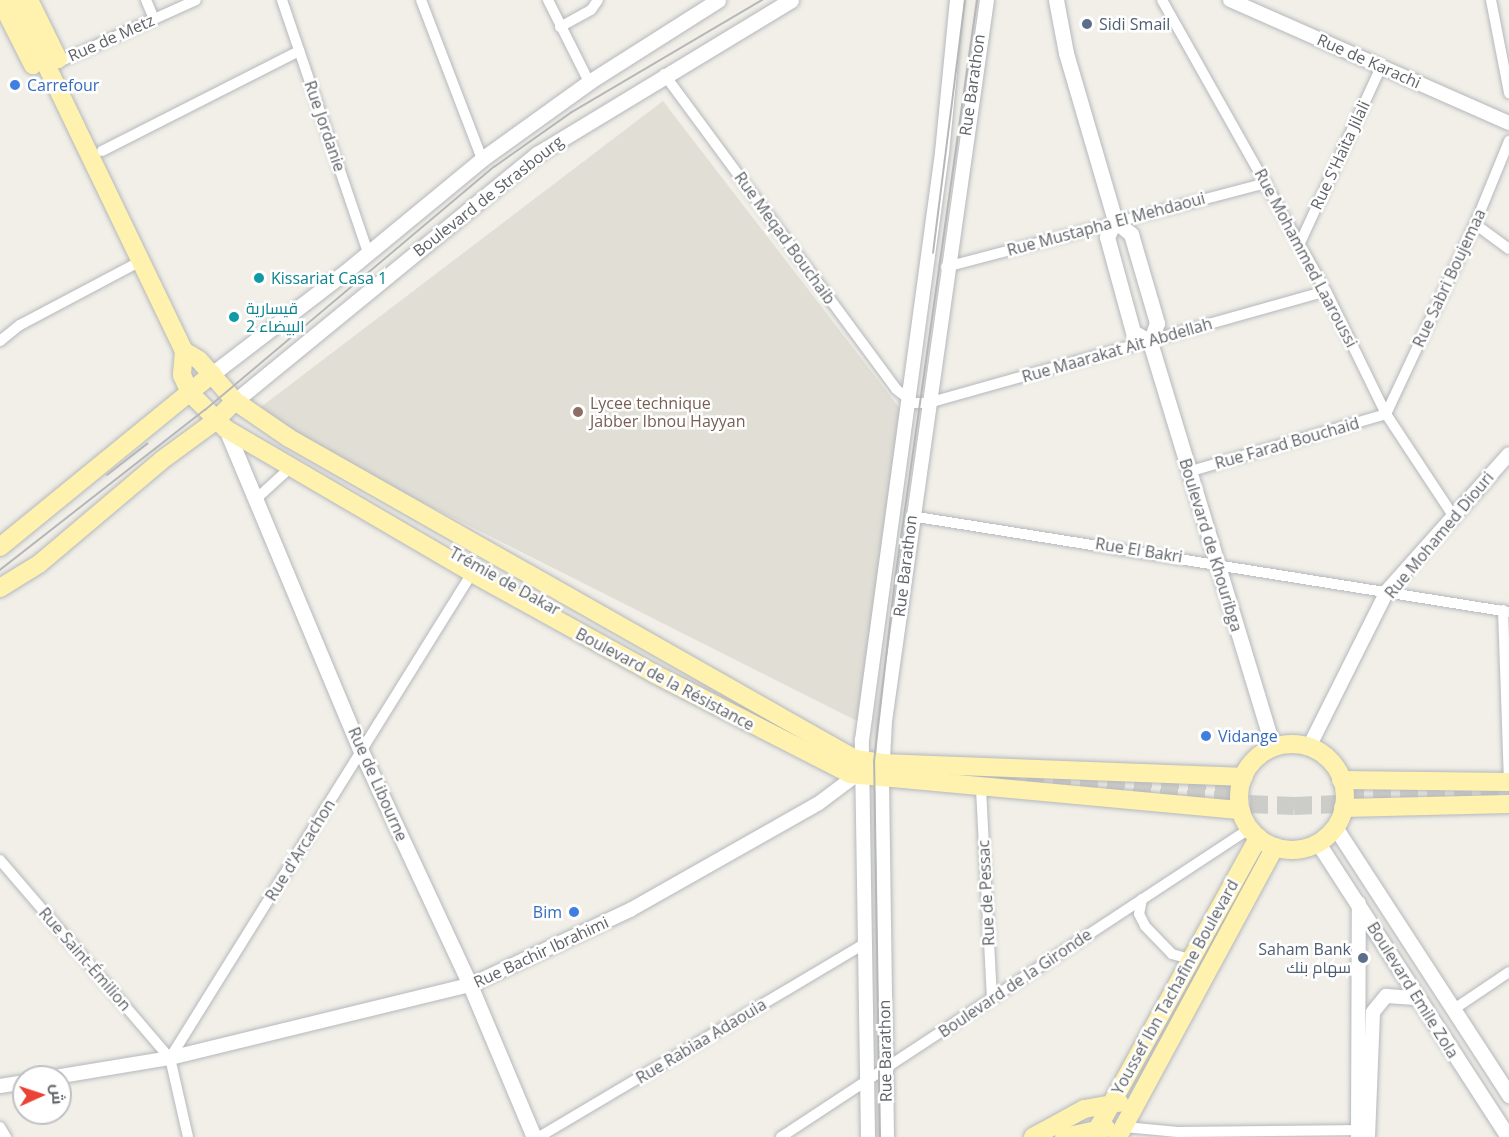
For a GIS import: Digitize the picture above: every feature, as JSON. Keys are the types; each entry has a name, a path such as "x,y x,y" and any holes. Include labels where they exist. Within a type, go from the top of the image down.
{"main road":[{"name":"Boulevard de la Résistance","path":"0,0 85,167 99,170 184,351 212,374 235,401 289,438 859,771"},
{"path":"15,0 99,170"},
{"path":"29,0 102,150 99,170"},
{"name":"Boulevard de Strasbourg","path":"212,374 368,253 482,159 589,82 718,0"},
{"name":"Boulevard de Strasbourg","path":"235,401 270,368 537,154 664,74 791,0"},
{"name":"Boulevard de Khouribga","path":"1056,0 1066,53 1115,221 1131,234 1156,323 1150,342 1273,748"},
{"name":"Boulevard de Khouribga","path":"1115,221 1107,237 1133,332 1150,342"},
{"name":"Boulevard de la Résistance","path":"184,351 182,375 190,393 221,425 472,573 666,680 859,771 1244,777"},
{"path":"0,547 212,374"},
{"path":"0,588 39,564 221,425 235,401"},
{"name":"Rue de Libourne","path":"221,425 256,499 362,751 470,985 534,1137"},
{"name":"Trémie de Dakar","path":"284,463 318,473 796,737 321,464 289,438"},
{"path":"1291,744 1309,747 1331,761 1341,780 1343,808 1335,827 1318,843 1299,849 1275,848 1254,833 1240,810 1239,791 1254,761 1273,748 1291,744"},
{"name":"Boulevard de la Résistance","path":"882,771 981,789 1240,810"},
{"path":"1341,780 1509,782"},
{"path":"1343,808 1509,804"},
{"name":"Boulevard Emile Zola","path":"1335,827 1509,1095"},
{"name":"Youssef Ibn Tachafine Boulevard","path":"1096,1133 1190,960 1254,833"},
{"name":"Boulevard Emile Zola","path":"1318,843 1359,903 1415,998 1508,1137"},
{"name":"Youssef Ibn Tachafine Boulevard","path":"1122,1132 1275,848"},
{"path":"1033,1137 1084,1109 1112,1103 1137,1103"},
{"path":"1064,1137 1122,1132"}],"street":[{"path":"146,0 154,19"},
{"name":"Rue de Metz","path":"59,62 196,0"},
{"name":"Rue Jordanie","path":"282,0 368,253"},
{"path":"422,0 482,159"},
{"path":"548,0 589,82"},
{"path":"560,27 591,10 598,0"},
{"path":"868,1137 864,1083 859,771 948,106 957,0"},
{"name":"Rue Barathon","path":"887,1137 882,771 911,516 987,0"},
{"name":"Rue Mohammed Laaroussi","path":"1162,0 1326,291 1386,414 1452,514"},
{"name":"Rue de Karachi","path":"1230,0 1509,123"},
{"path":"1491,0 1509,93"},
{"path":"102,150 299,51"},
{"name":"Rue S'Haita Jilali","path":"1300,243 1381,67"},
{"name":"Rue Meqad Bouchaib","path":"664,74 907,399"},
{"name":"Rue Sabri Boujemaa","path":"1386,414 1475,224 1509,141"},
{"name":"Rue Mustapha El Mehdaoui","path":"946,267 1266,183"},
{"path":"1475,224 1509,249"},
{"path":"0,341 20,325 141,261"},
{"name":"Rue Maarakat Ait Abdellah","path":"907,399 920,405 928,403 1326,291"},
{"name":"Rue Farad Bouchaid","path":"1188,472 1386,414"},
{"name":"Rue Mohamed Diouri","path":"1309,747 1387,591 1452,514 1509,454"},
{"path":"256,499 284,463"},
{"name":"Rue El Bakri","path":"911,516 1217,562 1506,611"},
{"name":"Rue d'Arcachon","path":"170,1058 472,573"},
{"path":"1506,611 1509,782"},
{"name":"Rue Bachir Ibrahimi","path":"72,1074 170,1058 470,985 630,910 819,803 859,771"},
{"name":"Rue de Pessac","path":"981,789 992,998"},
{"name":"Boulevard de la Gironde","path":"781,1137 885,1071 1142,899 1254,833"},
{"name":"Rue Saint-Émilion","path":"0,860 170,1058"},
{"path":"1142,899 1139,914 1145,926 1172,954 1190,960"},
{"path":"1359,903 1363,1134"},
{"name":"Rue Rabiaa Adaouia","path":"538,1137 863,945"},
{"path":"1454,1010 1509,972"},
{"path":"1363,1134 1373,1012 1386,996 1415,998"},
{"path":"170,1058 188,1137"},
{"path":"0,1127 6,1137"},
{"path":"1122,1132 1363,1134"}],"shaded area":[{"name":"Lycee technique Jabber Ibnou Hayyan","path":"663,101 901,410 859,722 279,430 253,413"}],"tunnel":[{"path":"999,776 1240,793"},
{"path":"1346,796 1509,791"},
{"path":"1223,803 1294,806 1360,803"}],"tram line":[{"path":"0,570 205,410 494,167 572,112 762,0"},
{"path":"933,253 965,0"},
{"path":"880,1137 874,762 896,573 977,0"},
{"path":"107,475 147,444"}],"place":[{"name":"Sidi Smail","path":"1087,24"},
{"name":"Carrefour","path":"15,85"},
{"name":"Kissariat Casa 1","path":"259,278"},
{"name":"قيسارية البيضاء 2","path":"234,317"},
{"name":"Lycee technique Jabber Ibnou Hayyan","path":"578,412"},
{"name":"Vidange","path":"1206,736"},
{"name":"Bim","path":"574,912"},
{"name":"Saham Bank سهام بنك","path":"1363,958"}]}
